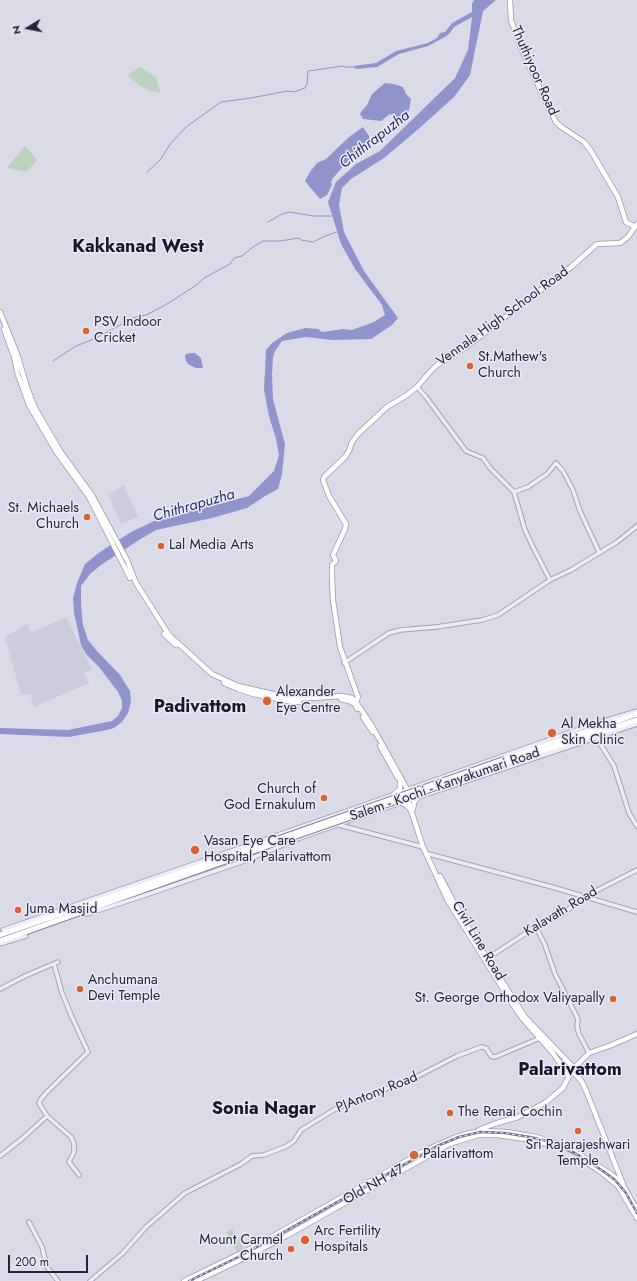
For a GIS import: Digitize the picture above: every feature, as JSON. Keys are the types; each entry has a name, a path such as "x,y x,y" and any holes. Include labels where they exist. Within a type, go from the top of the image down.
{"highway":[{"name":"Salem - Kochi - Kanyakumari Road","path":"2,933 104,902 279,840 506,763 637,714"},
{"name":"Salem - Kochi - Kanyakumari Road","path":"555,744 637,720"},
{"name":"Salem - Kochi - Kanyakumari Road","path":"0,943 104,902"}],"main road":[{"name":"Thuthiyoor Road","path":"510,2 511,20 522,48 556,122 584,142 592,151 618,197 626,222 636,225"},
{"name":"Vennala High School Road","path":"344,663 333,600 332,565 336,561 333,555 346,530 346,524 334,504 323,480 324,477 345,457 352,442 358,434 387,408 417,387 428,373 437,365 466,347 571,267 597,244 620,243 628,237 636,225"},
{"path":"0,312 42,424"},
{"path":"0,319 25,393 57,453 89,497 113,538 132,583 167,638 212,677 238,689 298,699 346,696 352,698 372,726 405,789"},
{"path":"344,663 358,697 356,702"},
{"path":"269,695 293,702 345,699 355,704 375,733 405,789"},
{"path":"395,793 400,789 400,782"},
{"path":"402,803 412,810 414,802 418,798"},
{"name":"Civil Line Road","path":"409,800 423,847 448,901 522,1018 552,1052 565,1070"},
{"name":"Civil Line Road","path":"412,810 429,854 453,901 488,958 499,980 526,1017 573,1069"},
{"path":"637,1034 589,1053 573,1069 571,1076 565,1073 565,1070 569,1067 573,1069 582,1082 623,1188 637,1218"},
{"name":"Old NH 47","path":"196,1281 449,1144 478,1135 545,1103 563,1088 569,1076"},
{"name":"Old NH 47","path":"184,1281 252,1251 424,1151 456,1137 470,1133 486,1131 507,1132 549,1141 575,1152 605,1170 623,1188"},
{"path":"623,1188 637,1210"}],"street":[{"path":"417,387 466,451 483,458 490,468 514,492 525,530 550,580"},
{"path":"514,492 528,487 543,477 556,463 563,471 573,490 580,511 599,552"},
{"path":"344,663 389,633 400,630 436,627 482,620 498,615 550,580 571,570 617,542 637,526"},
{"path":"555,744 585,726 637,711"},
{"path":"555,744 596,737 637,724"},
{"path":"596,737 614,766 629,813 637,826"},
{"name":"Salem - Kochi - Kanyakumari Road","path":"255,849 361,805 405,789 457,771 555,744"},
{"name":"Salem - Kochi - Kanyakumari Road","path":"255,849 338,825 450,787 555,744"},
{"path":"457,771 458,780 461,783"},
{"path":"446,775 450,783 450,787"},
{"path":"367,803 370,814"},
{"path":"361,805 364,807 365,815"},
{"path":"338,825 423,847"},
{"path":"87,914 137,898 255,849"},
{"path":"2,933 255,849"},
{"path":"429,854 477,866 637,912"},
{"name":"Kalavath Road","path":"488,958 536,927 561,914 584,897 637,870"},
{"path":"536,927 545,945 556,974 576,1015 579,1034 589,1053"},
{"path":"0,989 58,962"},
{"path":"54,964 61,991 70,1015 88,1052 41,1099 40,1103 47,1116 71,1137 74,1144 74,1152 69,1162 79,1175"},
{"name":"PJAntony Road","path":"90,1281 122,1254 146,1227 185,1193 241,1164 252,1156 264,1155 287,1146 294,1141 301,1130 337,1108 418,1076 457,1056 484,1046 491,1056 495,1057 540,1038"},
{"path":"0,1156 47,1116"},
{"path":"29,1222 42,1248 47,1267 58,1281"}],"shaded area":[{"path":"124,485 138,517 121,524 108,495"},
{"path":"66,617 92,669 84,673 89,683 34,707 30,694 21,695 5,637 27,624 31,633"}],"green space":[{"path":"140,67 156,77 160,92 150,91 140,86 128,75"},
{"path":"25,146 37,160 26,172 7,168"},
{"path":"232,1229 244,1248 237,1252 226,1233"}],"water":[{"path":"474,0 496,0 483,11 470,75 454,97 415,132 384,158 351,179 342,188 339,205 344,232 364,271 398,318 392,325 371,339 332,340 306,337 282,341 273,357 272,375 273,399 285,444 282,474 278,489 247,508 212,518 156,530 101,565 90,574 81,586 83,625 88,640 120,675 130,691 131,702 128,713 122,722 114,728 107,730 69,737 0,734 0,728 68,730 112,721 118,716 122,708 122,701 118,692 99,667 86,654 81,645 74,613 73,598 77,583 85,564 100,552 131,532 154,521 249,496 274,471 279,455 264,390 266,350 272,343 287,333 305,328 318,329 322,332 343,329 352,330 374,322 385,315 382,305 355,269 341,244 328,202 336,182 356,164 380,151 455,78 468,50 472,17 454,27 445,37 428,46 399,54 377,67 356,69 354,66 376,63 396,51 428,43 437,38 440,33 445,32 452,23 472,12 472,4"},
{"path":"385,83 403,87 406,94 411,99 409,110 405,117 397,118 390,114 381,121 363,119 360,114 367,105 372,94"},
{"path":"363,127 369,136 370,144 348,161 333,178 331,182 332,185 327,195 320,199 305,181 310,172 317,163 326,159 349,137"},
{"path":"195,353 201,358 203,368 196,368 188,364 185,356 186,354"}],"waterway":[{"path":"147,172 160,160 171,143 186,127 221,102 287,91 294,92 305,88 307,84 308,71 343,66 355,67"},
{"path":"268,222 282,214 290,212 313,216 333,216"},
{"path":"53,361 76,346 96,338 133,318 146,315 167,304 195,286 204,278 230,264 234,258 242,256 263,241 280,241 299,238 301,240 313,242 337,232"}],"railway":[{"path":"189,1281 238,1257 437,1146 459,1137 480,1132 505,1133 530,1137 547,1141 575,1153 615,1180 626,1193 637,1213"}],"place":[{"name":"PSV Indoor Cricket","path":"86,331"},
{"name":"St.Mathew's Church","path":"470,366"},
{"name":"St. Michaels Church","path":"87,517"},
{"name":"Lal Media Arts","path":"161,546"},
{"name":"Alexander Eye Centre","path":"267,701"},
{"name":"Al Mekha Skin Clinic","path":"552,733"},
{"name":"Church of God Ernakulum","path":"324,798"},
{"name":"Vasan Eye Care Hospital, Palarivattom","path":"195,850"},
{"name":"Juma Masjid","path":"18,910"},
{"name":"Anchumana Devi Temple","path":"80,989"},
{"name":"St. George Orthodox Valiyapally","path":"613,999"},
{"name":"The Renai Cochin","path":"450,1113"},
{"name":"Sri Rajarajeshwari Temple","path":"578,1131"},
{"name":"Palarivattom","path":"414,1155"},
{"name":"Arc Fertility Hospitals","path":"305,1240"},
{"name":"Mount Carmel Church","path":"291,1249"}],"district":[{"name":"Kakkanad West","path":"138,248"},
{"name":"Padivattom","path":"200,708"},
{"name":"Palarivattom","path":"570,1071"},
{"name":"Sonia Nagar","path":"264,1110"}],"water label":[{"name":"Chithrapuzha","path":"375,140"},
{"name":"Chithrapuzha","path":"194,506"}]}
